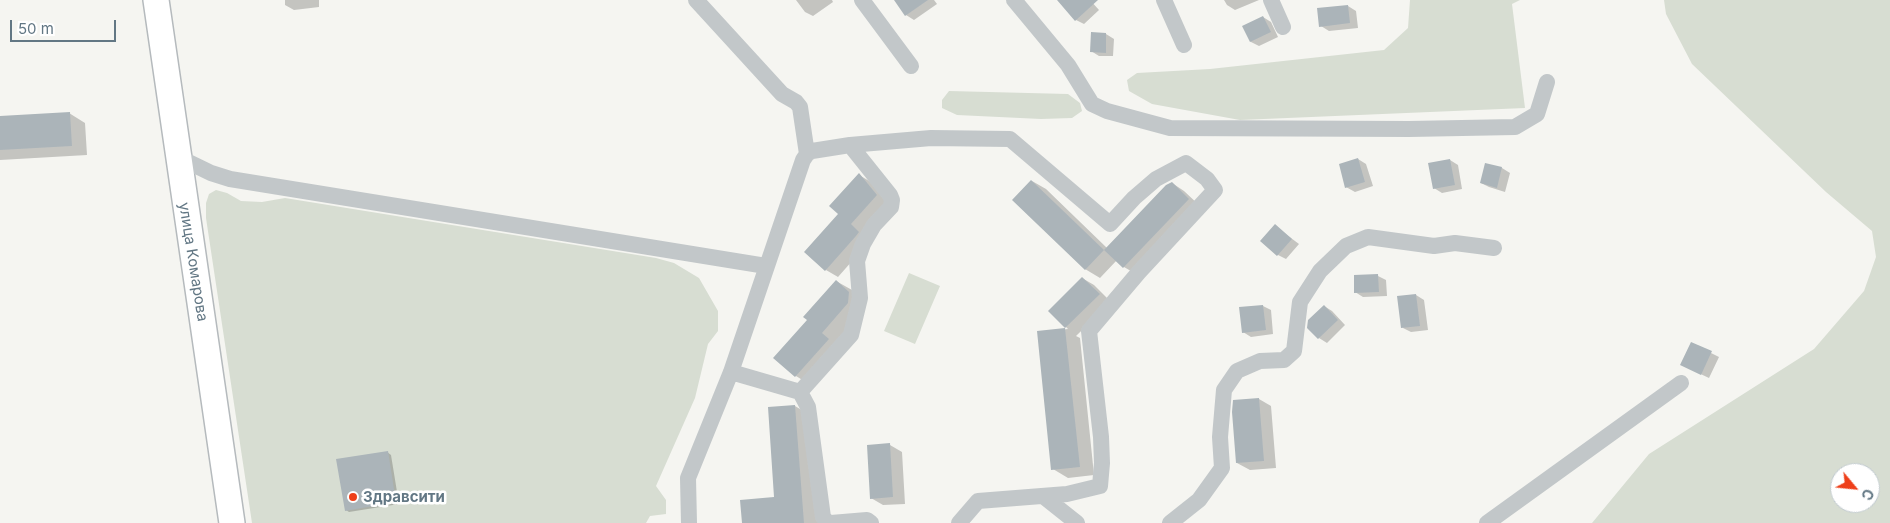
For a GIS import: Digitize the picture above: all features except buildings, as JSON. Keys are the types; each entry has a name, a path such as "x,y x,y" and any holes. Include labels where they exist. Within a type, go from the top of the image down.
{"main road":[{"name":"улица Комарова","path":"156,0 232,523"}],"street":[{"path":"696,0 782,94 796,102 800,107 807,154"},
{"path":"862,0 911,66"},
{"path":"1014,0 1068,65 1092,104 1107,111 1170,128 1409,129 1514,127 1536,114 1547,82"},
{"path":"1164,0 1184,45"},
{"path":"1271,0 1282,27"},
{"path":"689,523 688,478 731,372 766,266 803,160 807,154 812,151 850,145 931,138 1010,139 1110,224 1134,198 1156,179 1186,163 1207,179 1215,190 1139,272 1089,331 1101,437 1102,463 1100,486 1067,494 978,501 960,523"},
{"path":"800,392 851,336 860,298 857,261 863,244 874,225 891,207 892,200 890,196 850,145"},
{"path":"178,157 211,173 230,179 766,266"},
{"path":"1170,523 1199,500 1222,468 1220,437 1224,390 1237,371 1260,361 1284,360 1294,351 1300,302 1320,271 1346,246 1368,237 1434,246 1455,243 1494,248"},
{"path":"731,372 800,392 808,408 823,517 830,523 867,520 871,523"},
{"path":"1487,523 1681,383"},
{"path":"1043,496 1077,523"}],"shaded area":[{"path":"1410,0 1520,0 1512,4 1525,108 1240,120 1152,104 1129,91 1127,80 1137,73 1210,69 1384,50 1408,28"},
{"path":"1664,0 1890,0 1890,523 1592,523 1649,454 1814,349 1864,291 1876,257 1872,231 1826,192 1692,64 1666,14"},
{"path":"949,91 1068,94 1080,103 1082,111 1072,118 1041,119 957,115 942,108 942,100"},
{"path":"216,190 227,193 241,201 262,202 285,198 656,258 674,263 699,278 718,311 718,331 708,344 695,398 656,486 666,500 666,514 650,516 646,523 252,523 206,218 206,203 209,194"},
{"path":"909,273 940,286 915,344 884,331"}],"place":[{"name":"Здравсити","path":"353,497"}]}
